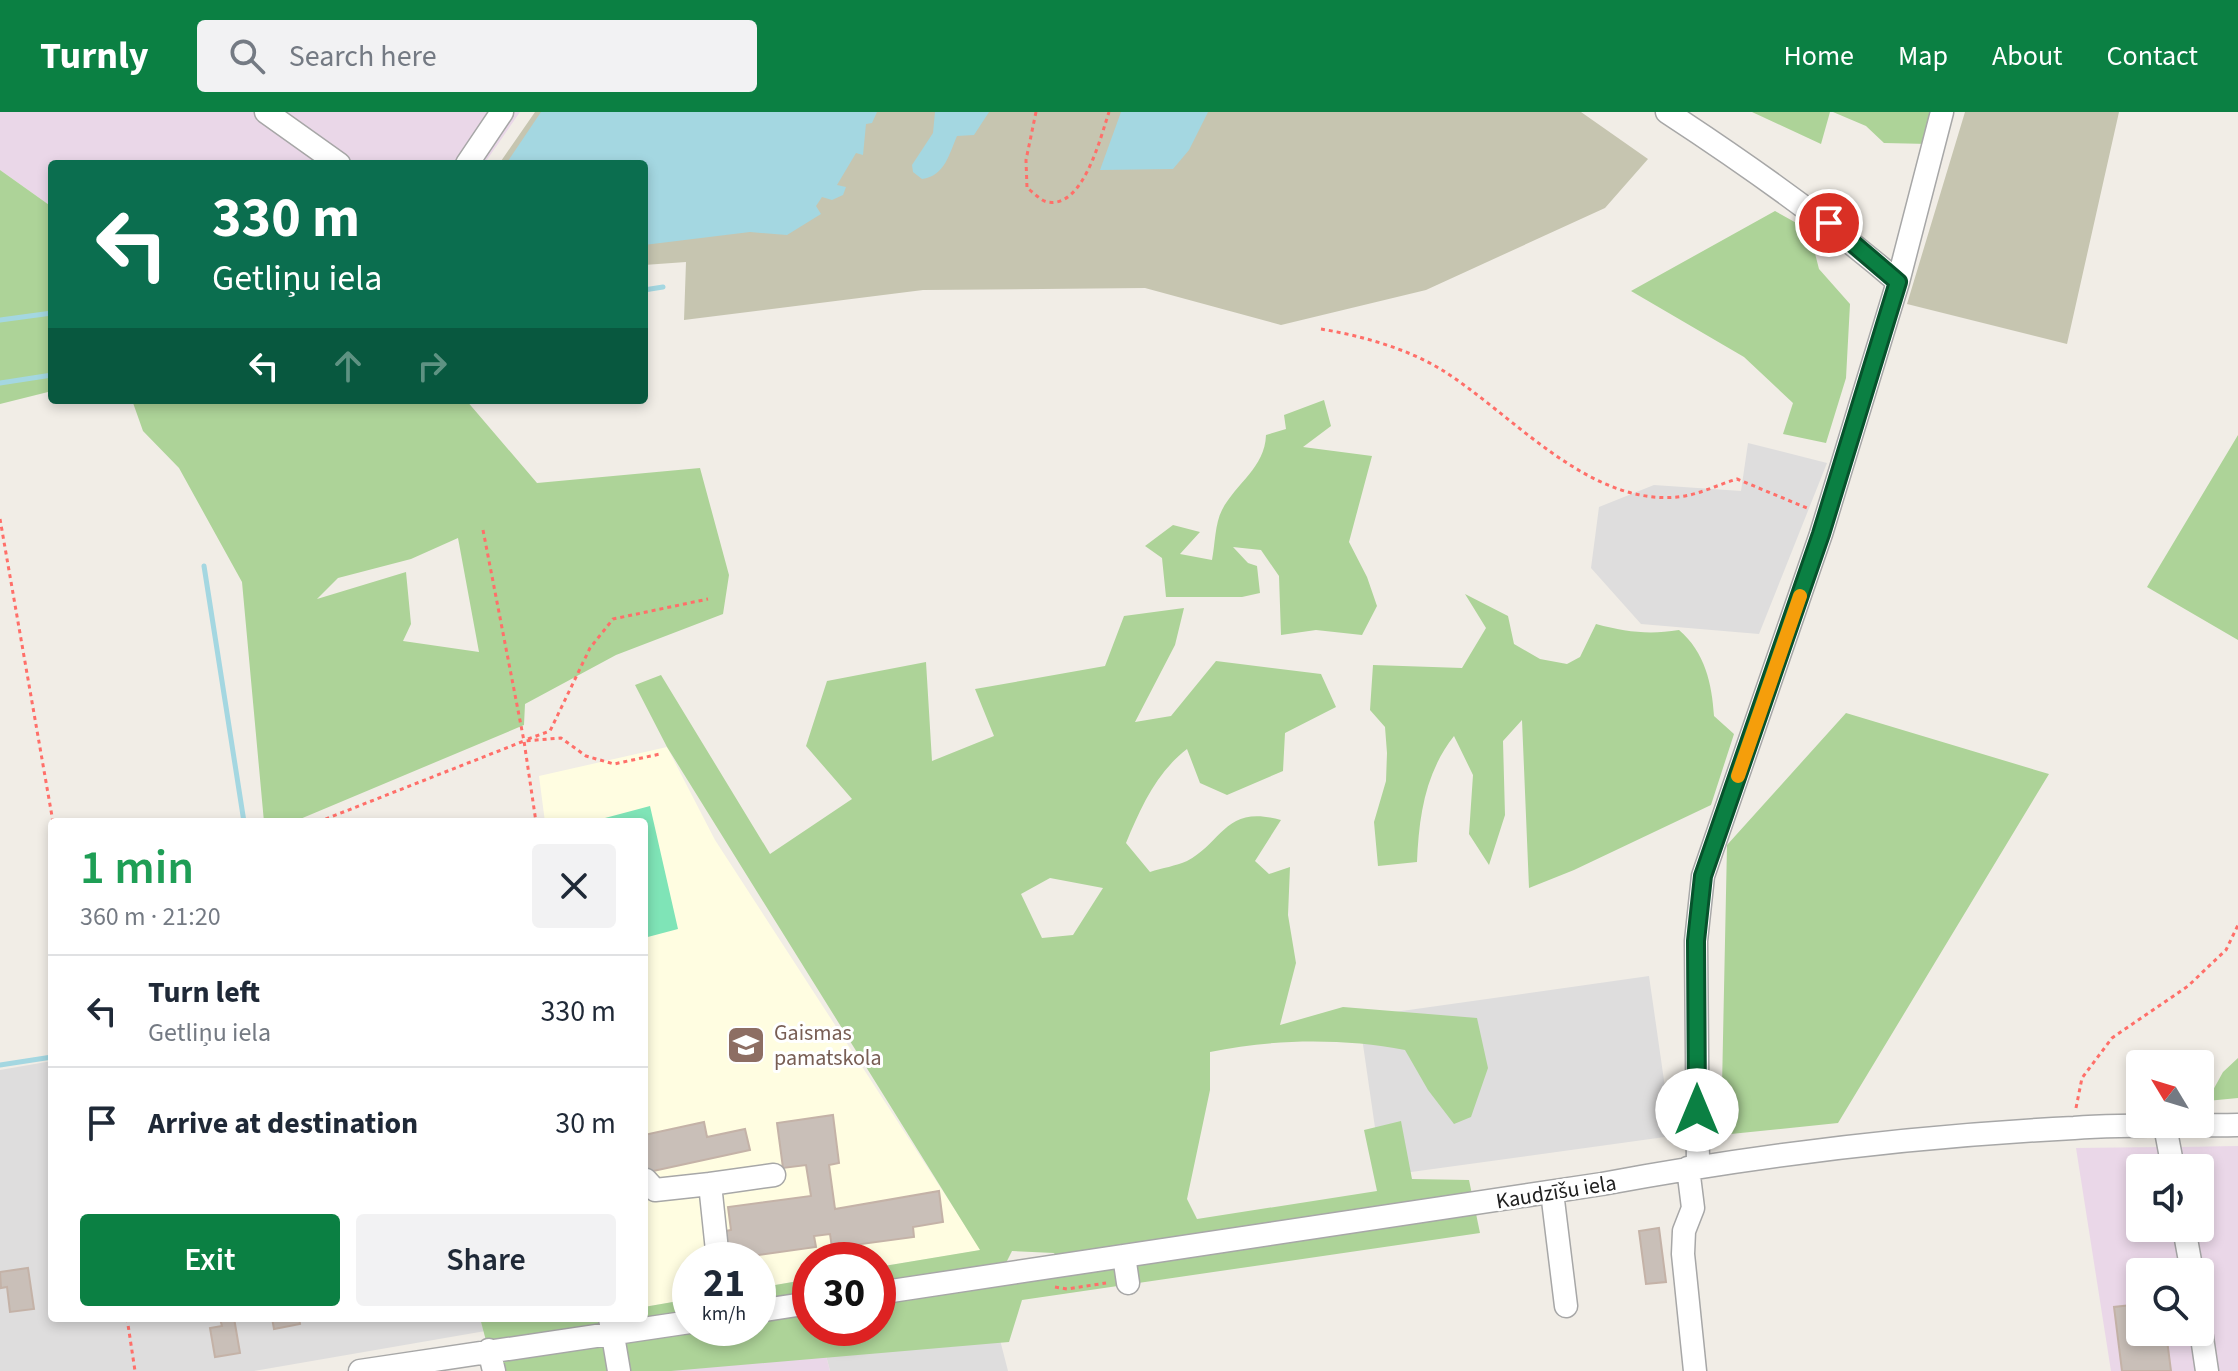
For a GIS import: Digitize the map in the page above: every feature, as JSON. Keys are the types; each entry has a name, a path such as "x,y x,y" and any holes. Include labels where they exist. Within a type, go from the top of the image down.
{"street":[{"path":"266,112 333,160"},
{"path":"470,160 502,112"},
{"path":"1667,112 1787,192 1898,282"},
{"path":"1695,1371 1683,1254 1685,1225 1693,1208 1696,941 1703,876 1827,516 1898,282 1942,112"},
{"name":"Kaudzīšu iela","path":"2214,1125 2238,1125"},
{"name":"Kaudzīšu iela","path":"896,1290 1693,1168 1882,1143 2077,1127 2126,1126"},
{"path":"648,1182 655,1190 774,1175"},
{"path":"710,1184 716,1242"},
{"path":"1552,1192 1566,1306"},
{"path":"1124,1256 1128,1281"},
{"path":"360,1371 492,1361 611,1326 672,1323"},
{"path":"611,1326 619,1371"},
{"path":"2203,1346 2207,1371"}],"path":[{"path":"1036,112 1026,160 1027,188 1045,202 1064,202 1079,189 1109,112"},
{"path":"1321,329 1365,336 1440,369 1530,438 1590,477 1617,488 1648,495 1684,496 1737,479 1827,516"},
{"path":"0,519 52,818"},
{"path":"483,530 524,741 535,818"},
{"path":"328,818 550,731 590,648 613,619 708,599"},
{"path":"524,741 561,738 586,756 614,764 660,754"},
{"path":"2077,1127 2076,1107 2082,1078 2112,1038 2188,986 2226,950 2238,925"},
{"path":"1043,1286 1067,1289 1128,1281"},
{"path":"128,1322 135,1371"}],"shaded area":[{"path":"0,112 520,112 487,160 48,160 48,204 0,170"},
{"path":"535,112 1581,112 1648,159 1605,208 1426,290 1281,325 1145,288 923,290 684,320 686,262 648,265 648,160 502,160"},
{"path":"1965,112 2119,112 2067,344 1907,304"},
{"path":"1748,443 1827,463 1759,634 1641,624 1591,568 1599,507 1654,485 1741,491"},
{"name":"Gaismas pamatskola","path":"667,747 715,840 981,1250 896,1264 896,1242 792,1242 792,1282 776,1285 776,1242 672,1242 672,1302 648,1306 648,818 544,818 539,776"},
{"path":"1649,976 1672,1136 1382,1176 1359,1017"},
{"path":"48,1062 48,1322 537,1322 254,1371 0,1371 0,1070"},
{"path":"2238,1146 2238,1371 2111,1371 2076,1148 2160,1147 2161,1154 2126,1154 2126,1242 2214,1242 2214,1154 2180,1154 2179,1147"},
{"path":"989,1297 1008,1371 830,1371 823,1346 896,1346 896,1323"},
{"path":"792,1335 792,1346 823,1346 830,1371 619,1371 738,1346 776,1346 776,1338"}],"green space":[{"path":"1752,112 1830,112 1821,144"},
{"path":"1833,112 1938,112 1929,144 1884,143 1866,126"},
{"path":"0,170 48,204 48,392 0,404"},
{"path":"1775,211 1809,230 1819,269 1850,304 1846,378 1826,443 1783,434 1793,403 1744,357 1631,291"},
{"path":"1324,400 1331,426 1303,447 1372,456 1349,542 1367,577 1377,606 1362,635 1316,630 1281,635 1279,576 1261,550 1233,547 1248,563 1257,566 1260,593 1242,597 1166,597 1162,558 1145,546 1173,525 1200,532 1180,554 1212,560 1220,515 1261,457 1266,435 1286,429 1284,415"},
{"path":"133,404 469,404 537,483 700,468 729,575 723,614 616,655 525,704 524,725 303,818 264,818 242,582 179,468 143,431","holes":["458,538 479,652 403,641 411,624 406,572 317,599 338,578 411,559"]},
{"path":"2238,435 2238,640 2147,587"},
{"path":"1465,594 1508,616 1514,644 1540,659 1567,664 1580,657 1596,624 1638,632 1679,630 1695,648 1706,669 1714,716 1734,734 1711,805 1529,888 1522,720 1503,741 1505,815 1489,865 1469,834 1473,775 1454,736 1436,765 1425,796 1417,862 1378,866 1374,822 1386,781 1387,753 1385,727 1370,710 1373,665 1462,668 1486,628"},
{"path":"1184,608 1175,645 1135,722 1171,716 1216,661 1321,674 1336,707 1285,733 1283,771 1227,795 1200,783 1187,749 1158,780 1126,843 1150,872 1187,861 1236,821 1262,816 1281,820 1255,861 1269,874 1290,867 1288,915 1296,963 1280,1025 1343,1007 1477,1018 1488,1068 1471,1117 1454,1124 1428,1090 1405,1050 1357,1043 1307,1042 1210,1052 1210,1090 1187,1199 1197,1219 1377,1191 1364,1130 1401,1121 1412,1179 1469,1180 1480,1233 1022,1300 1009,1342 671,1371 494,1371 481,1322 648,1322 648,1306 672,1302 672,1346 776,1346 776,1285 792,1282 792,1346 896,1346 896,1264 980,1250 667,747 635,685 661,675 770,854 852,799 806,746 827,681 926,662 932,761 994,736 975,689 1105,666 1124,616","holes":["1050,878 1103,888 1073,935 1042,938 1021,894","1012,1251 1054,1253 1066,1272 998,1279"]},
{"path":"1846,713 2049,774 1838,1123 1721,1135 1727,845"},
{"path":"650,806 678,929 648,937 648,818 605,818"},
{"path":"2238,1058 2238,1098 2214,1100 2214,1088 2223,1072"}],"water":[{"path":"541,112 877,112 872,123 866,124 863,155 856,153 837,185 846,187 843,195 832,200 822,197 816,206 821,214 787,235 750,232 648,245 648,160 509,160"},
{"path":"935,112 989,112 974,135 957,136 936,174 922,179 913,172 912,165 933,133"},
{"path":"1121,112 1208,112 1189,150 1173,169 1100,170"}],"building":[{"path":"833,1115 839,1163 829,1165 835,1209 939,1191 943,1222 913,1227 914,1237 877,1242 831,1242 830,1234 814,1236 815,1242 792,1242 792,1250 776,1252 776,1242 726,1242 725,1231 731,1230 728,1207 811,1196 806,1165 783,1168 777,1123"},
{"path":"704,1122 707,1137 745,1129 750,1150 648,1172 648,1134"},
{"path":"1659,1228 1666,1282 1646,1284 1639,1231"},
{"path":"28,1268 34,1309 10,1312 7,1287 1,1288 0,1272"},
{"path":"2126,1306 2126,1346 2168,1346 2171,1371 2122,1371 2114,1307"},
{"path":"221,1322 235,1322 240,1353 215,1357 210,1328 222,1326"},
{"path":"273,1322 300,1322 300,1324 274,1329"}],"waterway":[{"path":"648,289 663,287"},
{"path":"0,320 48,314"},
{"path":"0,383 48,376"},
{"path":"204,566 243,818"},
{"path":"0,1065 48,1058"}],"slow traffic":[{"path":"1738,776 1800,596"}],"place":[{"name":"Gaismas pamatskola","path":"746,1045"}],"route":[{"path":"1697,1110 1696,941 1703,876 1821,534 1898,282 1829,223"}]}
